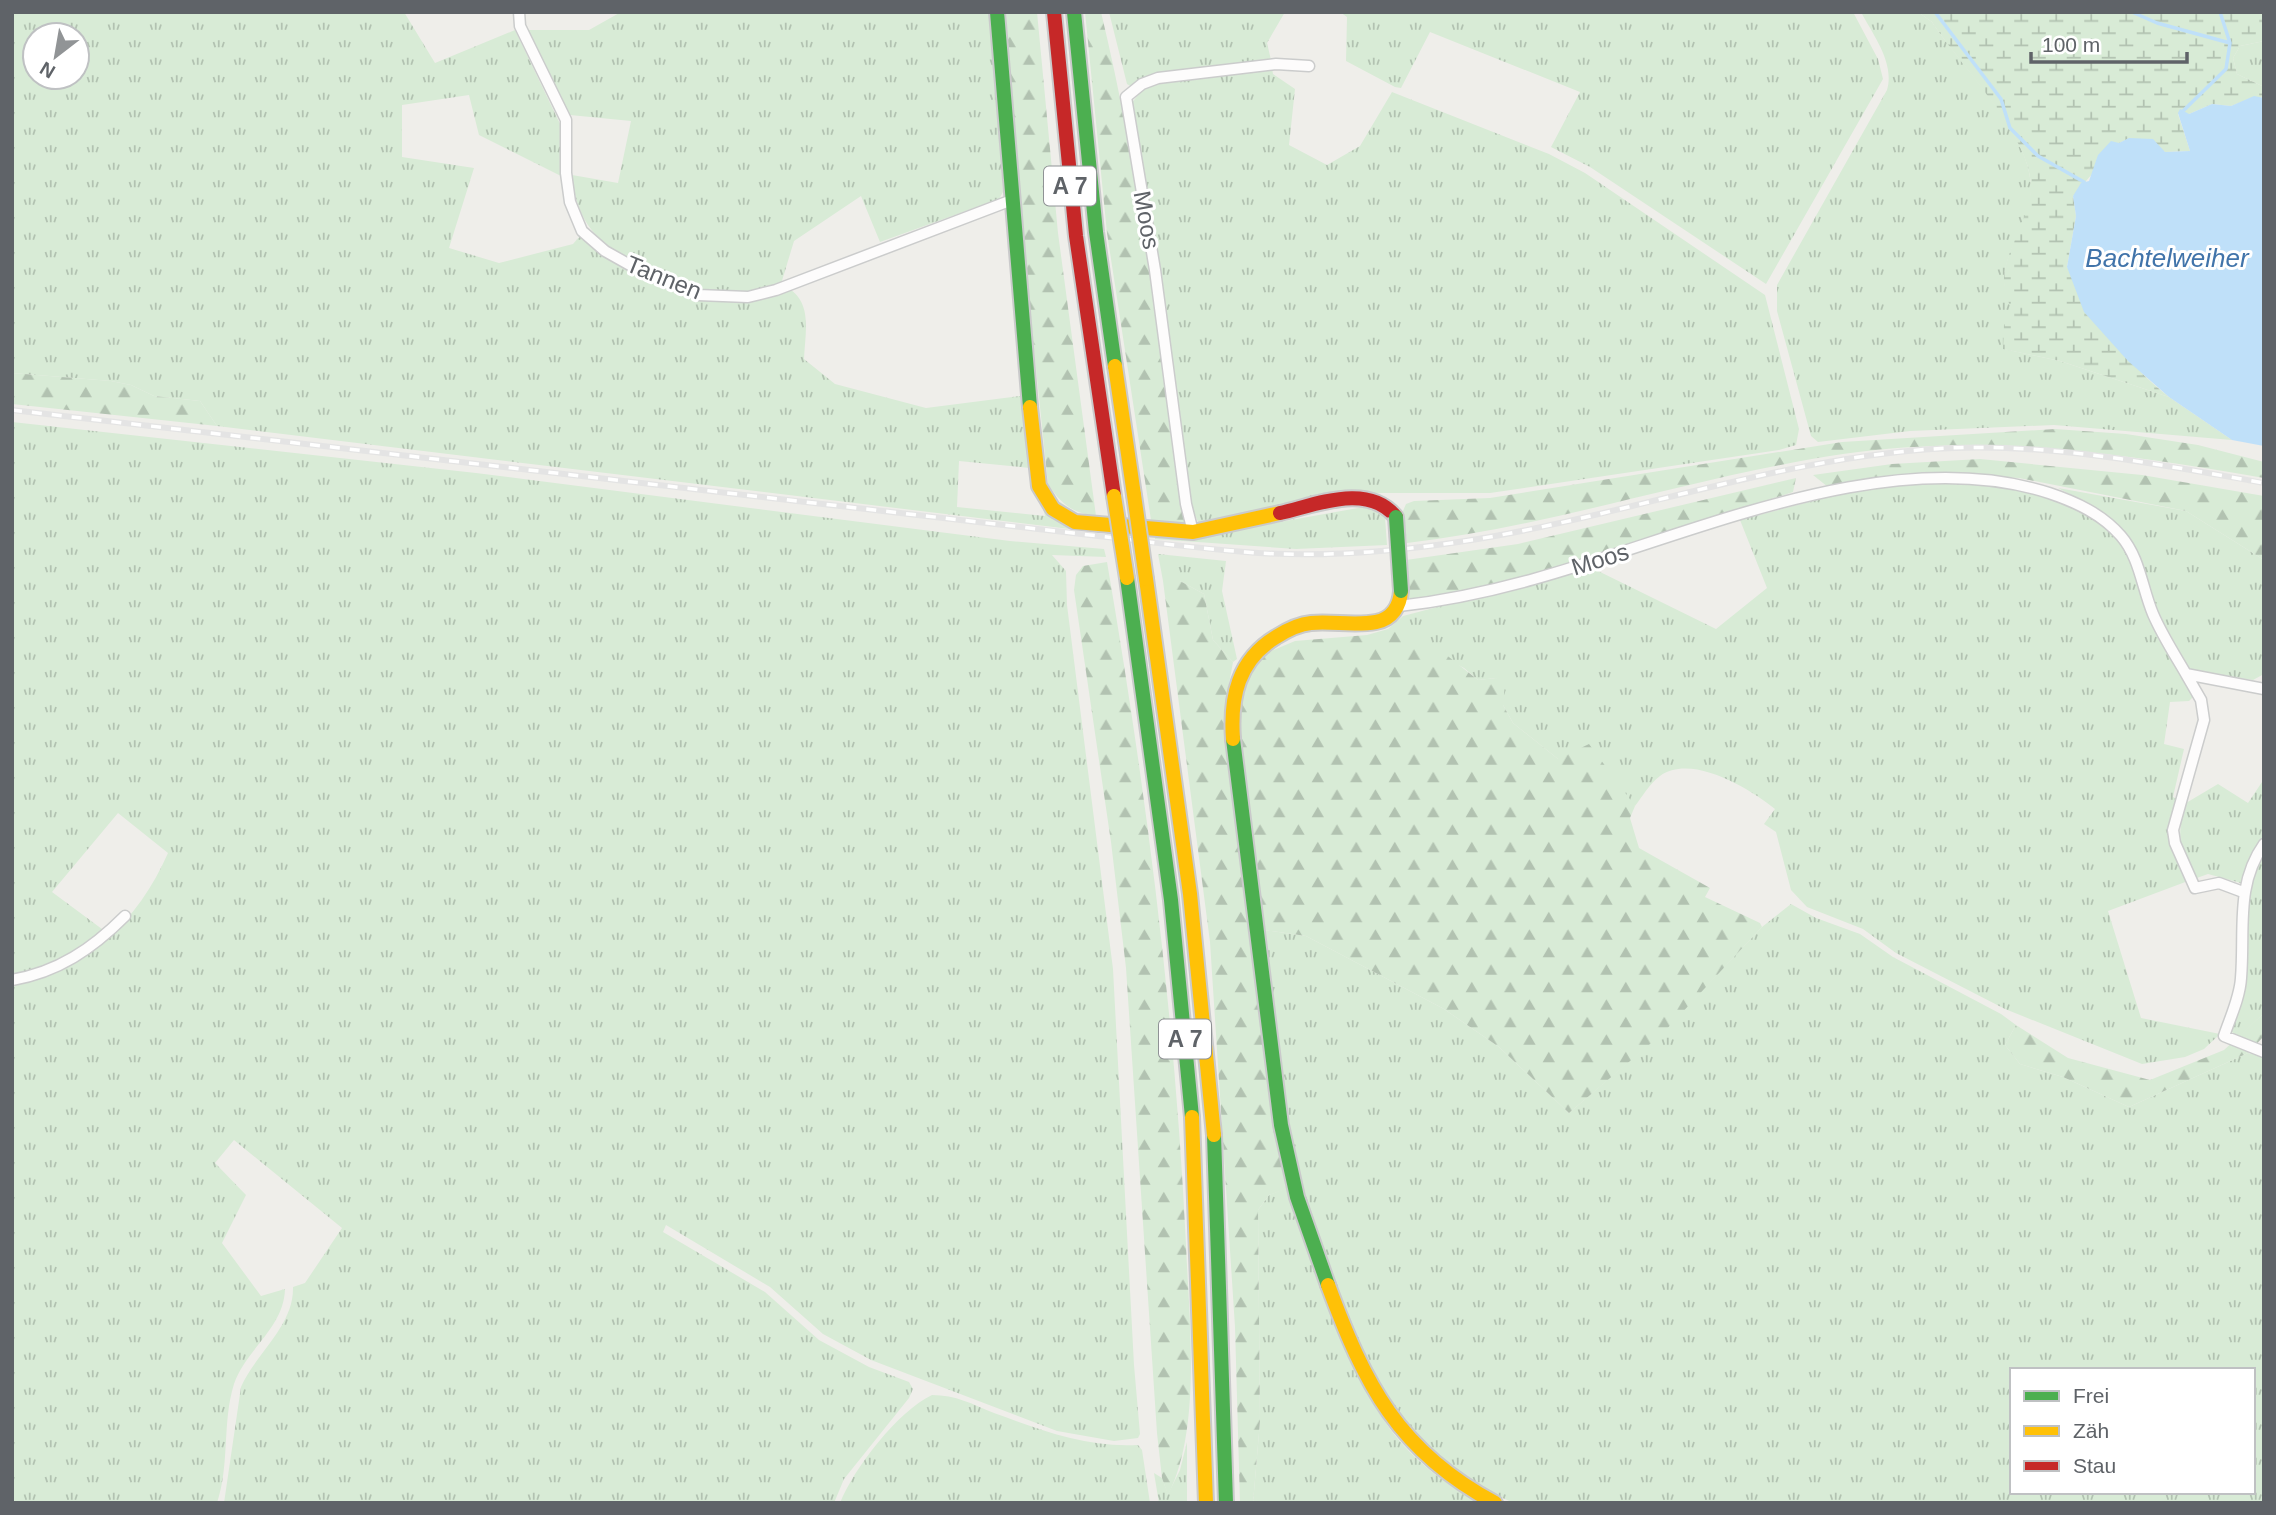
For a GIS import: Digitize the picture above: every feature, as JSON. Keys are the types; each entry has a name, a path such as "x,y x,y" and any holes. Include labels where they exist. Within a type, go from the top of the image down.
{"main road":[{"path":"997,12 1024,358 1039,486 1053,509 1075,522 1193,532 1352,498 1376,498 1396,517 1401,591 1399,606 1386,619 1377,622 1309,623 1271,639 1249,658 1234,691 1230,712 1282,1131 1305,1227 1348,1339 1372,1388 1396,1427 1426,1458 1459,1485 1494,1503"},
{"name":"A 7","path":"1054,12 1076,236 1127,578 1174,932 1190,1095 1202,1334 1206,1503"},
{"name":"A 7","path":"1074,12 1096,232 1175,777 1210,1084 1223,1332 1226,1503"}],"street":[{"name":"Tannen","path":"519,12 520,26 566,120 566,173 570,202 582,231 605,251 673,286 698,295 748,297 776,290 1012,200"},
{"name":"Moos","path":"1193,532 1186,504 1155,270 1126,97 1142,84 1158,78 1276,64 1309,66"},
{"name":"Moos","path":"1399,606 1532,580 1757,510 1842,488 1936,477 2018,483 2057,495 2092,511 2125,542 2137,563 2153,615 2201,700 2204,719 2173,830 2175,843 2195,888 2219,883 2243,892"},
{"path":"2186,674 2264,689"},
{"path":"2264,844 2250,867 2243,892 2241,981 2224,1036 2264,1052"},
{"path":"12,980 66,963 97,944 125,916"}],"green space":[{"path":"12,12 404,12 435,63 515,30 562,128 561,176 479,135 469,95 402,105 402,157 474,168 449,248 499,263 573,244 580,236 617,262 658,285 701,299 746,301 788,288 796,294 804,310 804,359 835,384 926,408 1020,396 1030,468 959,461 957,507 1045,516 1042,505 1060,502 1078,514 1096,516 1103,533 217,426 200,401 154,396 131,385 12,373"},
{"path":"621,12 990,12 1003,192 999,199 880,242 861,196 794,241 781,284 761,289 731,293 701,292 644,268 613,250 589,227 575,195 572,175 618,183 631,121 570,115 526,30 589,30"},
{"path":"1006,12 1037,12 1058,233 1096,516 1080,513 1068,506 1048,484 1018,196"},
{"path":"1085,12 1101,12 1128,138 1159,328 1185,518 1183,526 1151,520 1107,233"},
{"path":"1109,12 1285,12 1267,43 1271,60 1156,75 1132,87 1127,84"},
{"path":"1340,12 1853,12 1878,59 1883,79 1766,284 1590,167 1551,147 1580,92 1430,32 1401,88 1395,87 1346,61 1347,17"},
{"path":"1861,12 1918,12 1932,22 1992,100 2019,143 2027,165 2031,197 2006,265 2005,286 2013,317 2004,349 2060,361 2169,397 2232,440 2054,425 1910,431 1818,442 1811,436 1777,311 1777,285 1887,90 1889,80 1885,60"},
{"path":"1918,12 2264,12 2264,41 2240,46 2233,58 2237,74 2264,87 2264,98 2254,97 2231,106 2212,104 2189,114 2178,114 2190,151 2165,152 2130,138 2119,143 2073,196 2076,216 2067,267 2111,337 2136,367 2169,397 2060,361 2003,349 2004,325 2013,315 2005,287 2005,268 2030,198 2028,166 2007,123 1992,101 1932,22"},
{"path":"2264,41 2264,87 2237,74 2233,58 2240,46"},
{"path":"1272,68 1273,74 1295,89 1289,145 1327,165 1360,146 1392,92 1549,154 1585,173 1765,295 1799,429 1796,445 1779,450 1490,493 1372,493 1205,524 1198,522 1190,503 1131,104 1144,87 1159,82"},
{"path":"12,373 111,381 131,385 154,396 200,401 217,426 12,404"},
{"path":"12,422 476,473 1010,541 1104,549 1106,557 1052,555 1066,571 1067,605 1113,969 1140,1434 1138,1438 1114,1441 1057,1431 871,1360 823,1334 770,1287 666,1225 663,1232 765,1292 819,1340 869,1367 909,1382 913,1389 909,1398 844,1479 834,1503 224,1503 241,1387 281,1327 292,1301 293,1287 305,1283 342,1228 234,1140 215,1163 246,1195 222,1243 261,1296 285,1289 283,1303 272,1327 247,1360 234,1384 217,1503 12,1503 12,984 39,978 63,968 106,940 141,900 168,853 118,813 52,892 106,932 66,960 12,977"},
{"path":"2055,429 2126,434 2198,445 2264,462 2264,478 2159,461 2054,449 2001,446 1896,448 1788,463 1516,525 1407,543 1403,511 1406,504 1414,501 1490,498 1842,442"},
{"path":"1980,459 2142,475 2264,496 2264,560 2186,511 2019,478 1935,474 1828,487 1813,475 1892,464"},
{"path":"1796,478 1793,492 1657,536 1475,589 1433,598 1409,598 1406,560 1518,544"},
{"path":"1937,480 2018,485 2091,514 2118,538 2134,564 2150,617 2193,697 2189,701 2170,702 2164,744 2184,749 2173,797 2177,799 2170,829 2188,881 2108,911 2141,1018 2220,1034 2204,1049 2185,1057 2142,1064 2005,1009 1896,953 1863,929 1807,907 1791,890 1776,832 1764,824 1775,809 1751,792 1704,771 1673,770 1656,779 1635,806 1558,759 1513,723 1503,705 1496,678 1478,680 1464,668 1388,629 1403,616 1590,567 1716,629 1767,588 1740,520 1847,492"},
{"path":"2058,488 2186,511 2264,560 2264,674 2253,680 2190,670 2158,613 2123,534 2094,507"},
{"path":"1369,506 1385,517 1387,545 1296,549 1155,539 1155,535 1208,535"},
{"path":"1158,554 1226,561 1222,591 1237,659 1233,662 1213,640 1204,594 1180,581 1163,581"},
{"path":"1107,562 1157,902 1181,1159 1191,1373 1186,1438 1179,1468 1168,1495 1162,1478 1157,1433 1126,968 1111,842 1074,590 1076,575 1083,566"},
{"path":"1163,581 1180,581 1204,594 1213,640 1233,662 1224,712 1227,750 1275,1132 1285,1184 1283,1190 1269,1195 1258,1210 1260,1421 1253,1503 1240,1503 1235,1327 1210,942"},
{"path":"1388,629 1435,646 1478,680 1496,678 1505,683 1503,705 1513,723 1558,759 1589,744 1635,806 1630,818 1639,848 1710,888 1705,897 1760,923 1762,927 1663,1033 1569,1113 1499,1047 1444,1009 1306,936 1264,930 1239,751 1240,693 1251,670 1269,652 1295,641 1367,635"},
{"path":"2264,779 2264,837 2246,866 2241,883 2208,874 2194,879 2180,834 2186,803 2218,784 2248,803"},
{"path":"2264,852 2264,1013 2238,1038 2230,1030 2248,966 2248,901 2256,869"},
{"path":"1791,904 1816,918 1860,934 1893,957 2001,1014 2016,1025 2005,1045 2020,1064 2063,1077 2129,1107 2248,1053 2264,1057 2264,1503 1514,1503 1483,1488 1440,1461 1402,1425 1388,1404 1343,1312 1323,1259 1295,1152 1264,930 1306,936 1444,1009 1499,1047 1569,1113 1662,1033 1762,927"},
{"path":"2264,1013 2264,1036 2248,1053 2129,1107 2063,1077 2020,1064 2005,1045 2016,1025 2068,1058 2150,1080 2224,1050"},
{"path":"1285,1184 1329,1311 1372,1402 1390,1429 1420,1461 1443,1480 1480,1503 1253,1503 1260,1421 1258,1210 1269,1195 1282,1190"},
{"path":"932,1395 964,1401 1082,1441 1138,1445 1142,1450 1150,1503 840,1503 878,1442 905,1414"},
{"path":"1187,1442 1187,1503 1159,1503 1154,1473 1162,1478 1168,1494 1180,1470"}],"water":[{"name":"Bachtelweiher","path":"2254,96 2264,98 2264,446 2232,440 2169,397 2128,361 2084,312 2067,267 2076,216 2073,196 2081,183 2089,181 2098,155 2111,141 2119,143 2129,138 2153,139 2165,152 2190,151 2178,113 2180,109 2189,114 2212,104 2231,106"}],"waterway":[{"path":"1935,12 2001,99 2010,128 2038,156 2084,182"},
{"path":"2132,12 2157,23 2230,43 2226,69 2183,111"},
{"path":"2220,12 2230,43"}],"railway":[{"path":"12,410 1272,554 1355,553 1465,541 1524,531 1814,465 1872,455 1932,449 1973,447 2057,451 2264,483"}],"traffic: fast":[{"path":"997,12 1030,407"},
{"path":"1074,12 1096,232 1115,366"},
{"path":"1396,517 1401,591"},
{"path":"1127,578 1171,900 1192,1117"},
{"path":"1233,739 1281,1125 1297,1197 1328,1285"},
{"path":"1214,1135 1226,1503"}],"traffic: slow":[{"path":"1115,366 1134,495"},
{"path":"1030,407 1039,486 1053,509 1075,522 1193,532 1280,513"},
{"path":"1134,495 1146,579"},
{"path":"1114,496 1127,578"},
{"path":"1146,579 1190,894 1214,1135"},
{"path":"1233,739 1233,709 1239,681 1245,668 1263,646 1284,632 1307,624 1360,624 1382,620 1394,611 1401,591"},
{"path":"1192,1117 1206,1503"},
{"path":"1328,1285 1356,1354 1389,1412 1409,1438 1433,1461 1461,1483 1495,1503"}],"traffic: jam":[{"path":"1054,12 1076,236 1114,496"},
{"path":"1280,513 1356,498 1371,500 1384,506 1396,517"}]}
